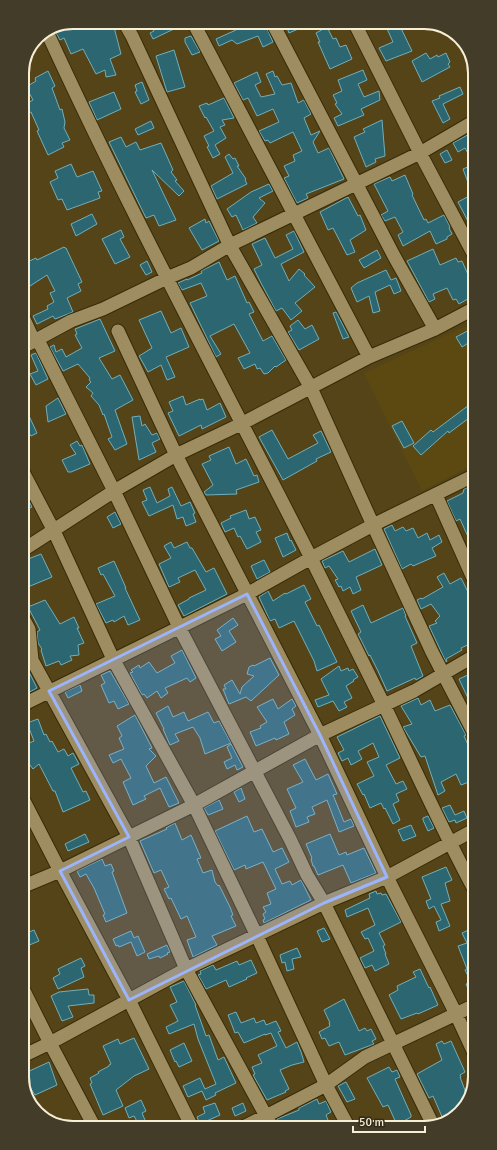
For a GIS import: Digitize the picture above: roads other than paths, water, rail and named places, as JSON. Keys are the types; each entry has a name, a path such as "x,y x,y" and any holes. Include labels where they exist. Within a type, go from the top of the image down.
{"street":[{"path":"128,29 230,246 311,388 432,652 468,721"},
{"path":"197,29 369,357"},
{"path":"276,29 394,256 435,329"},
{"path":"358,29 420,153 468,244"},
{"path":"49,36 79,104 311,558 384,705 448,843 468,880"},
{"path":"33,345 71,321 191,268 230,245 420,153 468,124"},
{"path":"29,547 54,532 114,491 176,455 242,424 369,357 435,329 468,312"},
{"path":"118,331 176,455 320,735 387,877 468,1040"},
{"path":"29,334 33,345 114,491 179,627 307,875 324,903 431,1121"},
{"path":"29,701 247,594 373,525 468,479"},
{"path":"29,484 54,532 113,659 194,805 326,1085 345,1121"},
{"path":"436,495 468,567"},
{"path":"29,629 32,660 129,837 186,969 269,1121 326,1085 364,1057 468,1008"},
{"path":"29,884 60,871 194,805 320,735 414,691 468,660"},
{"path":"29,811 129,1000 189,1121"},
{"path":"29,1053 50,1043 186,969 324,903 387,877 468,833"},
{"path":"29,1001 91,1121"}]}
